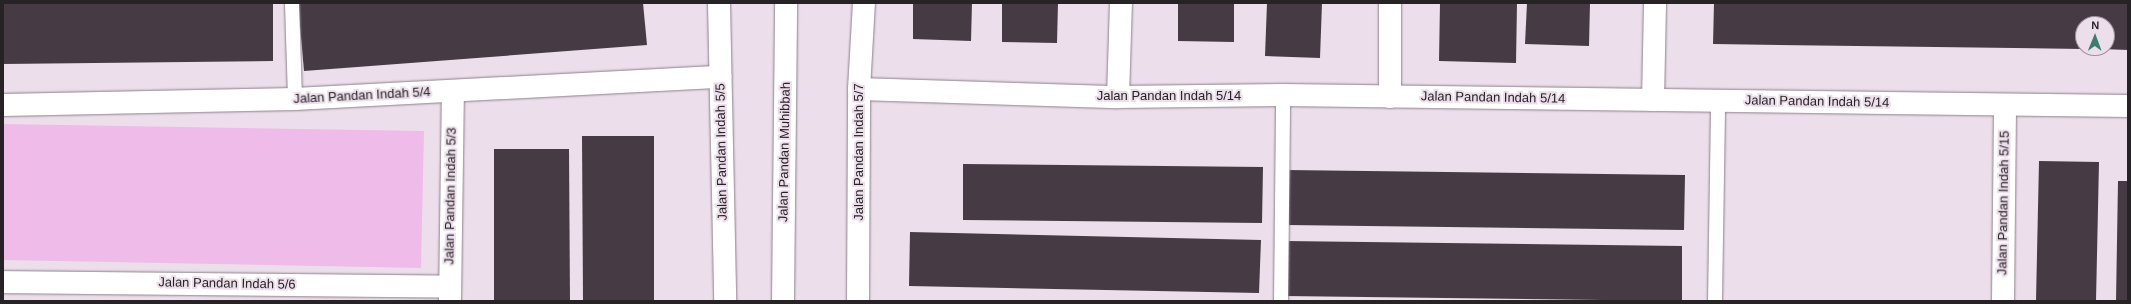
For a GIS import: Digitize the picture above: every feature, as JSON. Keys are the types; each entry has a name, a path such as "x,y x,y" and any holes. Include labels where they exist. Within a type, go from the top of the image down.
{"street":[{"name":"Jalan Pandan Indah 5/5","path":"719,3 725,301"},
{"name":"Jalan Pandan Muhibbah","path":"783,301 786,3"},
{"name":"Jalan Pandan Indah 5/7","path":"858,301 859,89 864,3"},
{"path":"1118,97 1121,3"},
{"path":"1390,3 1390,97"},
{"path":"1653,100 1655,3"},
{"name":"Jalan Pandan Indah 5/4","path":"3,105 294,99 453,92 720,77"},
{"name":"Jalan Pandan Indah 5/14","path":"859,89 1118,97 1283,95 2128,106"},
{"name":"Jalan Pandan Indah 5/3","path":"450,294 453,92"},
{"name":"Jalan Pandan Indah 5/15","path":"2003,301 2005,105"},
{"name":"Jalan Pandan Indah 5/6","path":"3,282 450,294"}],"lane":[{"path":"292,3 294,99"},
{"path":"1282,301 1283,95"},
{"path":"1715,301 1718,101"}],"shaded area":[{"path":"3,124 424,131 421,268 3,260"}],"building":[{"path":"3,3 273,3 273,61 3,64"},
{"path":"298,3 643,3 647,45 304,71"},
{"path":"913,3 972,3 971,41 913,39"},
{"path":"1002,3 1058,3 1057,43 1002,42"},
{"path":"1178,3 1234,3 1234,42 1178,41"},
{"path":"1267,3 1322,3 1320,58 1265,56"},
{"path":"1440,3 1517,3 1516,63 1439,61"},
{"path":"1527,3 1590,3 1589,46 1525,44"},
{"path":"1714,3 2128,3 2128,50 2115,50 2115,16 2075,16 2075,49 1713,44"},
{"path":"582,136 654,136 654,301 583,301"},
{"path":"494,149 569,149 570,301 494,301"},
{"path":"2039,161 2099,162 2096,301 2036,301"},
{"path":"963,164 1263,167 1262,223 963,220"},
{"path":"1287,170 1685,175 1684,230 1287,225"},
{"path":"2118,181 2128,181 2128,301 2116,301"},
{"path":"910,232 1261,240 1259,293 909,286"},
{"path":"1285,241 1682,246 1682,301 1284,296"}]}
